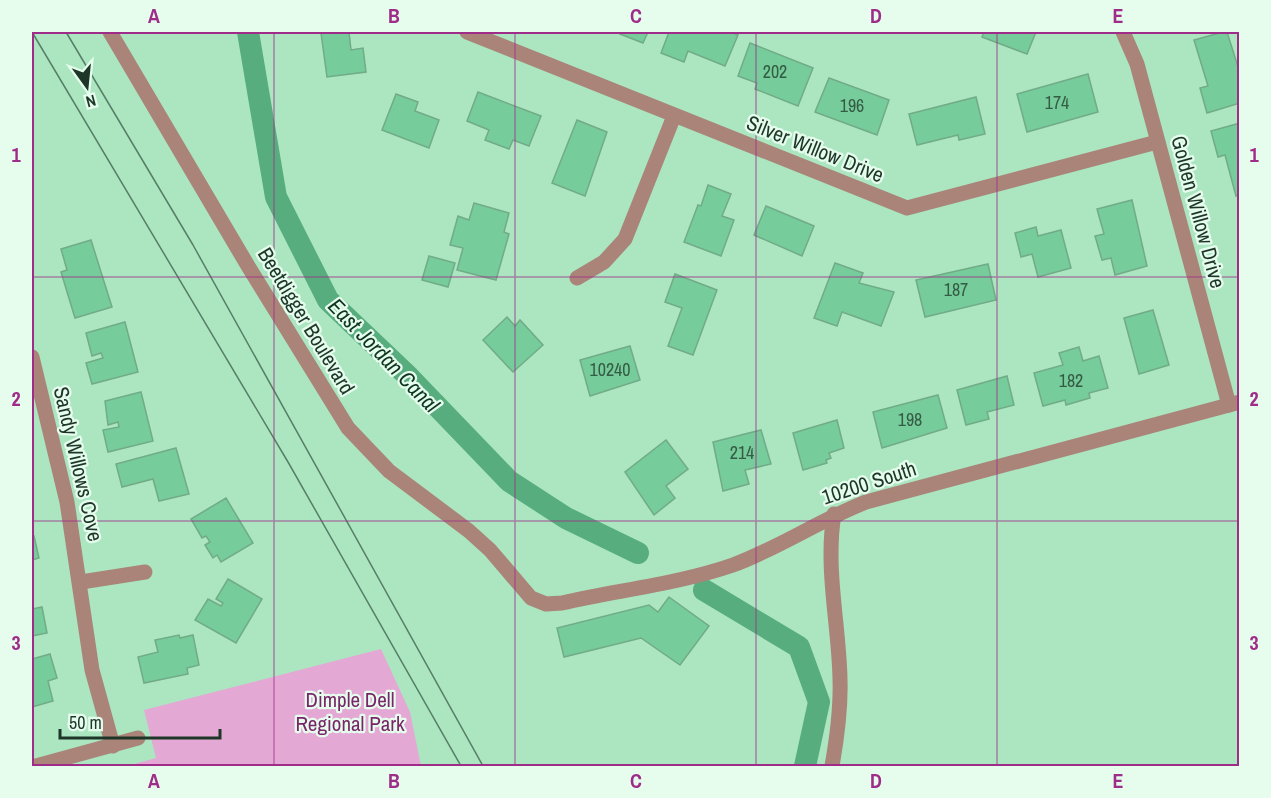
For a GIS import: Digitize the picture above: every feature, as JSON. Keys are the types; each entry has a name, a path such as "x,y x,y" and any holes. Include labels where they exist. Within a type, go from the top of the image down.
{"street":[{"name":"Beetdigger Boulevard","path":"110,32 248,266 348,428 398,479 476,537 521,587"},
{"name":"Silver Willow Drive","path":"467,32 907,208 1158,142"},
{"name":"Golden Willow Drive","path":"1123,32 1137,64 1234,403"},
{"path":"577,278 604,262 625,239 674,116"},
{"name":"Sandy Willows Cove","path":"32,357 67,502 81,582 92,670 113,746"},
{"name":"10200 South","path":"521,587 538,601 554,604 718,569 769,549 834,514 866,502 1234,403"},
{"path":"832,766 840,710 831,553 834,514"},
{"path":"81,582 145,572"},
{"path":"36,766 138,738"}],"green space":[{"name":"Dimple Dell Regional Park","path":"381,649 410,712 421,766 127,766 156,758 144,710"}],"building":[{"path":"349,32 351,50 363,48 366,72 327,77 321,33"},
{"path":"621,32 648,32 643,43 620,34"},
{"path":"669,32 730,32 738,35 725,66 688,51 684,62 661,53"},
{"path":"984,32 1036,32 1027,54 982,37"},
{"path":"1227,32 1240,73 1240,103 1207,113 1200,88 1208,86 1194,40"},
{"path":"750,43 813,68 798,106 755,89 757,83 738,76"},
{"path":"1088,74 1098,112 1027,132 1017,94"},
{"path":"829,78 889,100 877,135 815,112"},
{"path":"478,92 541,116 529,146 513,140 509,149 485,140 489,130 467,121"},
{"path":"396,94 418,102 415,111 439,120 429,148 382,130"},
{"path":"976,97 985,134 959,140 958,135 917,145 909,114"},
{"path":"577,120 607,132 585,196 552,183"},
{"path":"1240,123 1240,195 1236,196 1225,155 1218,157 1211,131"},
{"path":"708,185 731,194 722,216 734,220 721,256 684,242"},
{"path":"1132,200 1147,266 1115,275 1111,258 1102,260 1095,236 1104,234 1097,209"},
{"path":"474,203 509,213 504,232 509,234 496,280 457,270 463,248 450,245 458,216 469,220"},
{"path":"766,206 814,226 802,256 754,235"},
{"path":"1036,227 1038,236 1061,230 1071,268 1038,277 1032,254 1021,257 1015,233"},
{"path":"91,240 112,307 75,318 61,272 67,270 61,249"},
{"path":"429,256 455,263 448,287 422,280"},
{"path":"835,263 863,273 859,283 894,292 881,326 842,312 837,326 814,318"},
{"path":"988,264 996,300 925,317 916,280"},
{"path":"675,274 717,290 693,355 668,346 682,308 665,302"},
{"path":"1153,310 1169,365 1139,374 1124,318"},
{"path":"507,317 515,326 520,320 543,345 513,372 483,340"},
{"path":"125,322 138,372 92,384 86,363 103,358 101,353 92,356 86,333"},
{"path":"630,346 640,380 590,396 580,360"},
{"path":"1079,347 1083,361 1099,356 1108,388 1089,393 1090,398 1066,405 1065,400 1043,406 1034,373 1063,365 1059,353"},
{"path":"1007,376 1014,405 987,412 989,419 966,425 957,390"},
{"path":"141,392 153,441 108,452 103,430 119,427 118,422 108,425 105,401"},
{"path":"938,395 947,428 882,448 873,412"},
{"path":"837,420 844,448 829,453 831,458 826,460 827,463 803,470 793,433"},
{"path":"761,430 771,464 745,470 749,484 723,491 713,442"},
{"path":"666,440 688,469 666,486 675,498 654,515 625,472"},
{"path":"176,448 189,494 159,501 153,479 122,487 116,464"},
{"path":"226,498 253,543 221,562 217,555 213,558 205,545 210,542 206,536 202,538 191,519"},
{"path":"34,536 39,558 32,560 32,537"},
{"path":"228,579 262,599 236,643 195,620 208,599 221,606 223,603 216,599"},
{"path":"669,597 709,626 680,665 641,638 564,657 557,628 649,605 658,612"},
{"path":"42,607 47,633 32,636 32,609"},
{"path":"179,635 180,638 193,635 199,665 187,668 188,674 144,683 138,657 158,652 155,640"},
{"path":"50,654 57,678 48,681 53,701 32,707 32,659"}],"waterway":[{"name":"East Jordan Canal","path":"248,32 276,197 328,300 409,377 509,481 566,518 638,553"},
{"name":"East Jordan Canal","path":"704,590 799,647 819,702 805,766"}],"tram line":[{"path":"32,32 288,462 461,766"},
{"path":"66,32 193,245 483,766"}]}
